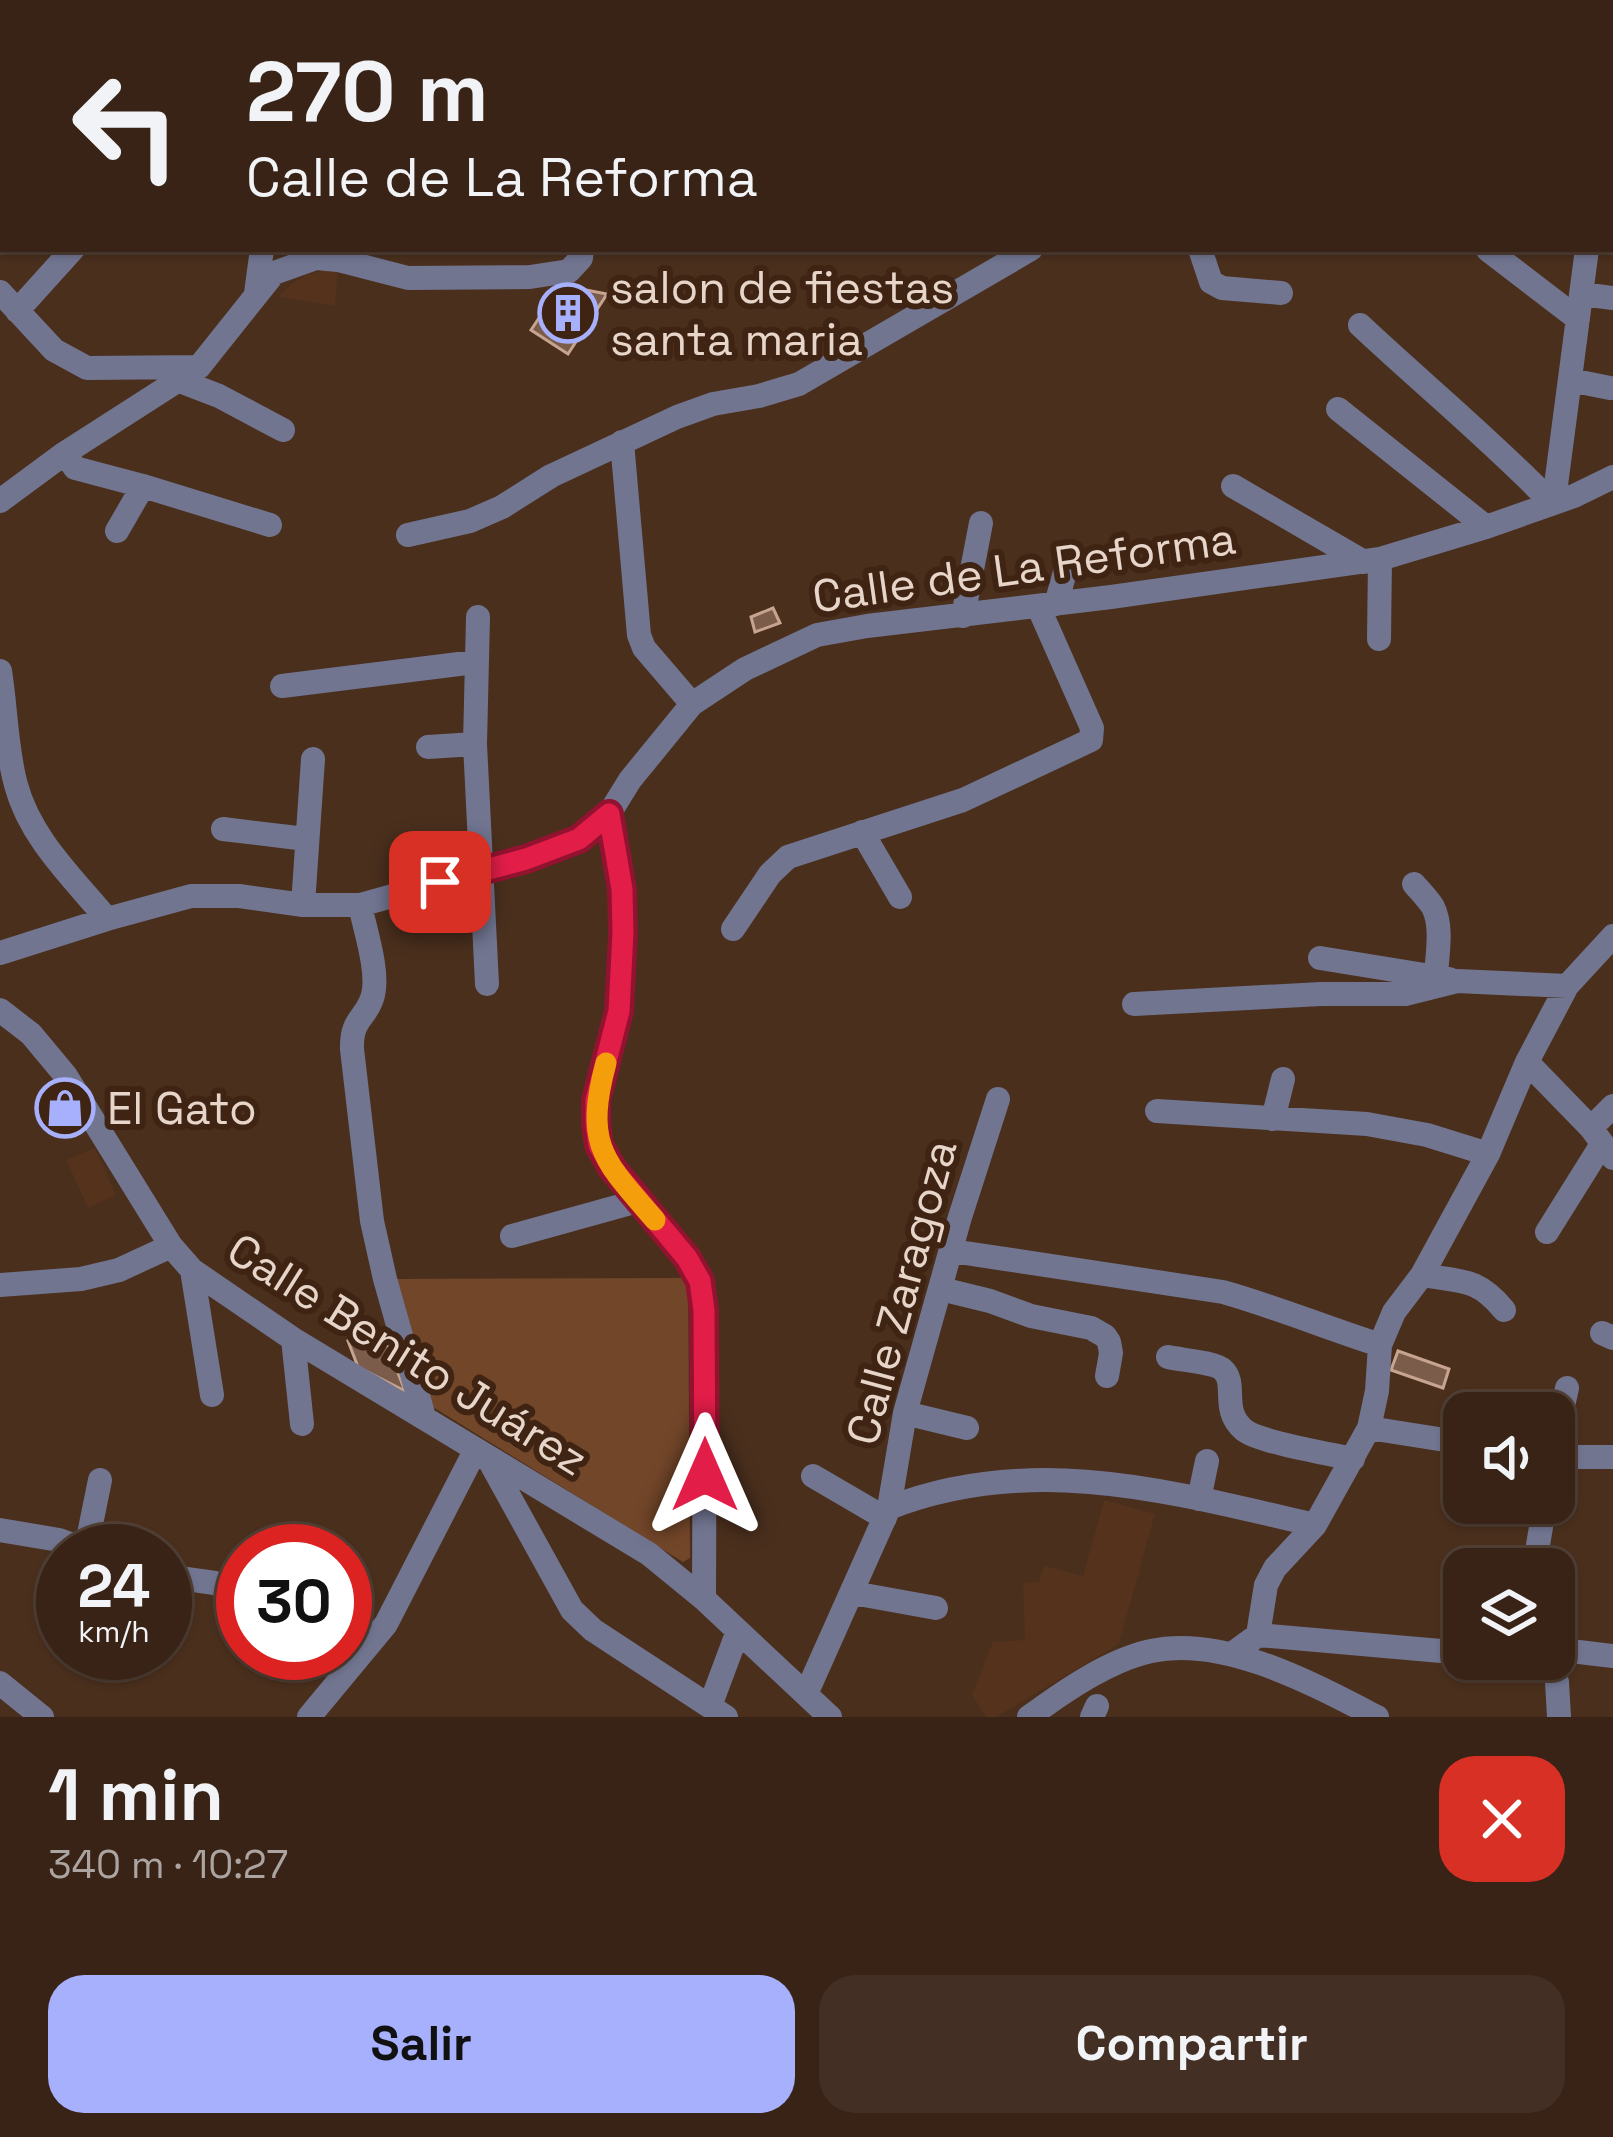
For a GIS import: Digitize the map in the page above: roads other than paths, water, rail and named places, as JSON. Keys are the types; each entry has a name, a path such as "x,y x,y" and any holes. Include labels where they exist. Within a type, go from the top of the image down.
{"street":[{"path":"70,252 9,302 54,350 87,368 189,374 218,396 283,430"},
{"path":"256,296 262,252"},
{"path":"0,502 65,453 189,374 274,273 316,258 408,278 530,277 569,272 582,252"},
{"path":"408,535 470,521 551,476 713,404 800,384 1026,252"},
{"path":"1201,252 1211,282 1222,288 1280,293"},
{"path":"1491,252 1578,319"},
{"path":"1562,499 1556,485 1587,252"},
{"path":"1582,293 1613,298"},
{"path":"1360,325 1437,397 1562,499 1613,495"},
{"path":"1570,380 1610,388"},
{"path":"1338,410 1486,527"},
{"path":"622,442 639,635 644,648 692,704"},
{"path":"65,453 75,468 270,525"},
{"path":"1562,499 1613,477"},
{"path":"117,531 143,485"},
{"path":"1232,486 1372,560 1378,639"},
{"name":"Calle de La Reforma","path":"0,953 191,896 360,905 526,859 579,839 609,814 692,704 745,669 817,635 1372,560 1562,499"},
{"path":"963,616 981,523"},
{"path":"733,929 780,862 801,851 963,800 1091,740 1092,728 1047,605 1069,558"},
{"path":"478,617 475,744 487,984"},
{"path":"282,686 476,662"},
{"path":"0,671 16,784 27,815 46,846 106,919"},
{"path":"428,747 475,744"},
{"path":"303,905 313,760"},
{"path":"609,814 622,889 623,933 619,1011 596,1100 596,1125 599,1145 612,1168 687,1258 700,1281 704,1310 704,1599"},
{"path":"223,829 306,839"},
{"path":"862,832 900,896"},
{"path":"1414,884 1437,919 1446,979"},
{"path":"360,905 374,975 374,992 351,1032 361,1136 372,1221 424,1417"},
{"path":"1258,1635 1266,1585 1315,1525 1369,1428 1380,1345 1394,1312 1422,1275 1488,1154 1527,1062 1567,986 1613,936"},
{"path":"1320,958 1446,979 1567,986"},
{"path":"1134,1004 1406,994 1446,979"},
{"name":"Calle Benito Juárez","path":"0,1010 31,1034 66,1076 171,1246 192,1270 293,1339 649,1554 830,1717"},
{"path":"1527,1062 1602,1143"},
{"path":"1273,1119 1283,1079"},
{"name":"Calle Zaragoza","path":"806,1694 887,1513 905,1413 998,1099"},
{"path":"1547,1232 1602,1143 1613,1106"},
{"path":"1157,1111 1367,1124 1488,1154"},
{"path":"512,1237 638,1201"},
{"path":"0,1285 81,1279 119,1270 171,1246"},
{"path":"952,1251 1223,1292 1380,1345"},
{"path":"192,1270 212,1395"},
{"path":"1422,1275 1488,1290 1504,1310"},
{"path":"940,1289 1091,1328 1109,1342 1112,1353 1107,1376"},
{"path":"293,1339 302,1424"},
{"path":"1168,1358 1223,1370 1231,1414 1248,1434 1353,1459"},
{"path":"1566,1392 1567,1388"},
{"path":"905,1413 967,1428"},
{"path":"1369,1428 1443,1440"},
{"path":"372,1633 386,1624 481,1454"},
{"path":"481,1454 572,1610 704,1709 737,1631"},
{"path":"1575,1457 1613,1457"},
{"path":"1199,1498 1207,1461"},
{"path":"813,1476 887,1513"},
{"name":"Calle Zaragoza","path":"887,1513 924,1494 975,1484 1063,1478 1199,1498 1315,1525"},
{"path":"92,1524 100,1480"},
{"path":"0,1531 36,1536"},
{"path":"853,1593 936,1608"},
{"path":"1232,1654 1258,1635 1443,1651"},
{"path":"1029,1717 1069,1688 1148,1651 1194,1647 1232,1654 1285,1674 1377,1717"},
{"path":"1575,1651 1613,1656"},
{"path":"309,1717 333,1680"},
{"path":"1557,1680 1559,1717"},
{"path":"0,1683 43,1717"}],"place":[{"name":"salon de fiestas santa maria","path":"568,313"},
{"name":"El Gato","path":"65,1108"}]}
